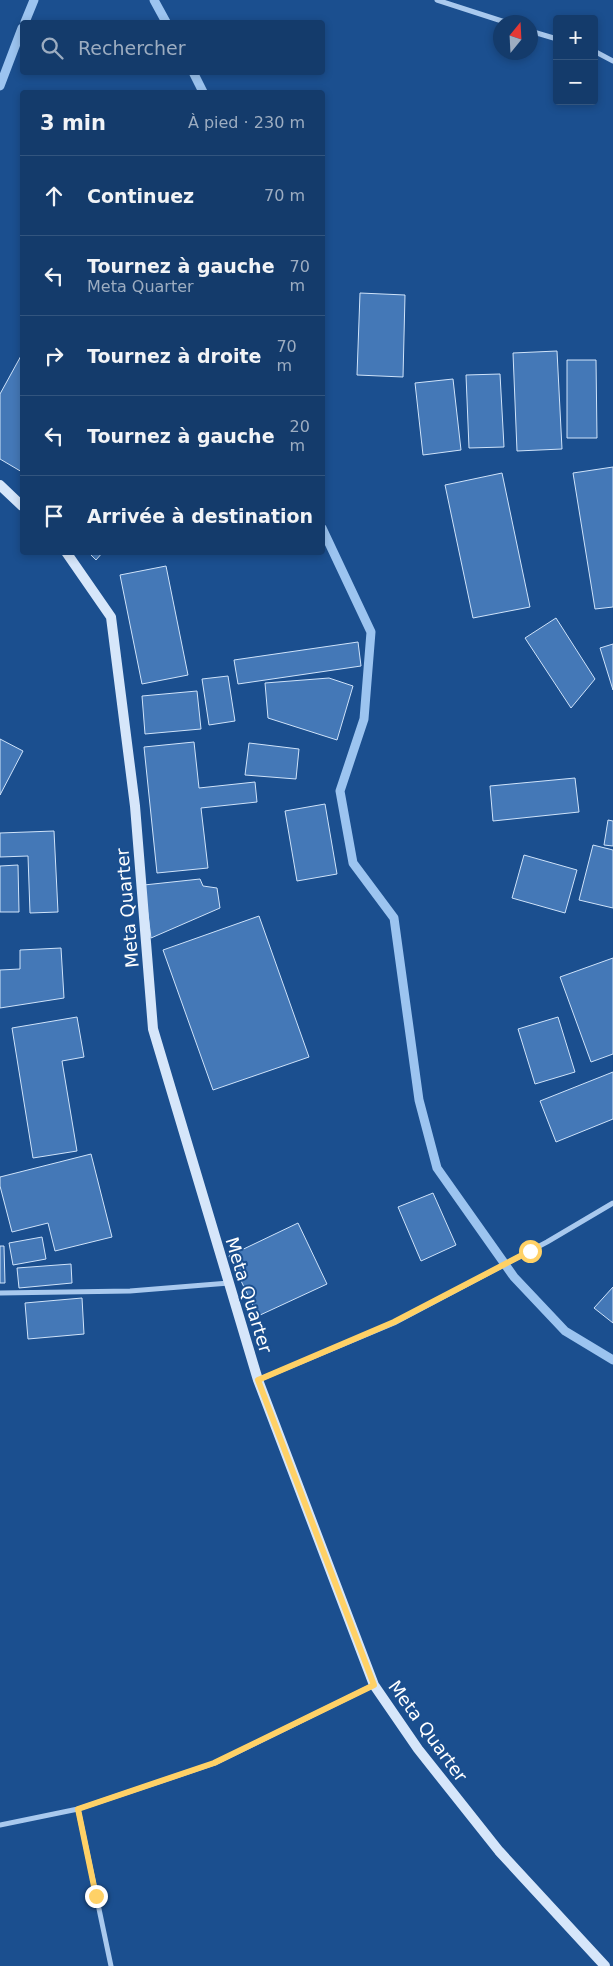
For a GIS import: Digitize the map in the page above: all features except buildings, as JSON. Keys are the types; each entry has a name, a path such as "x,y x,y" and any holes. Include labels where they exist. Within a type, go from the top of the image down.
{"main road":[{"path":"0,484 20,504"},
{"name":"Meta Quarter","path":"68,555 111,617 135,806 153,1029 258,1380 374,1685 418,1749 499,1852 605,1966"}],"street":[{"path":"437,0 493,18"},
{"path":"538,33 553,38"},
{"path":"598,53 613,61"},
{"path":"258,1380 394,1322 548,1242 613,1203"},
{"path":"0,1293 130,1291 229,1284"},
{"path":"0,1825 78,1809 214,1763 374,1685"},
{"path":"78,1809 111,1966"}],"waterway":[{"path":"26,20 34,0"},
{"path":"154,0 165,20"},
{"path":"0,86 20,33"},
{"path":"194,75 202,90"},
{"path":"325,534 371,632 364,719 340,791 353,863 394,918 419,1100 437,1168 514,1277 565,1331 613,1360"}],"route":[{"path":"96,1896 78,1809 214,1763 374,1685 258,1380 394,1322 530,1251"}]}
